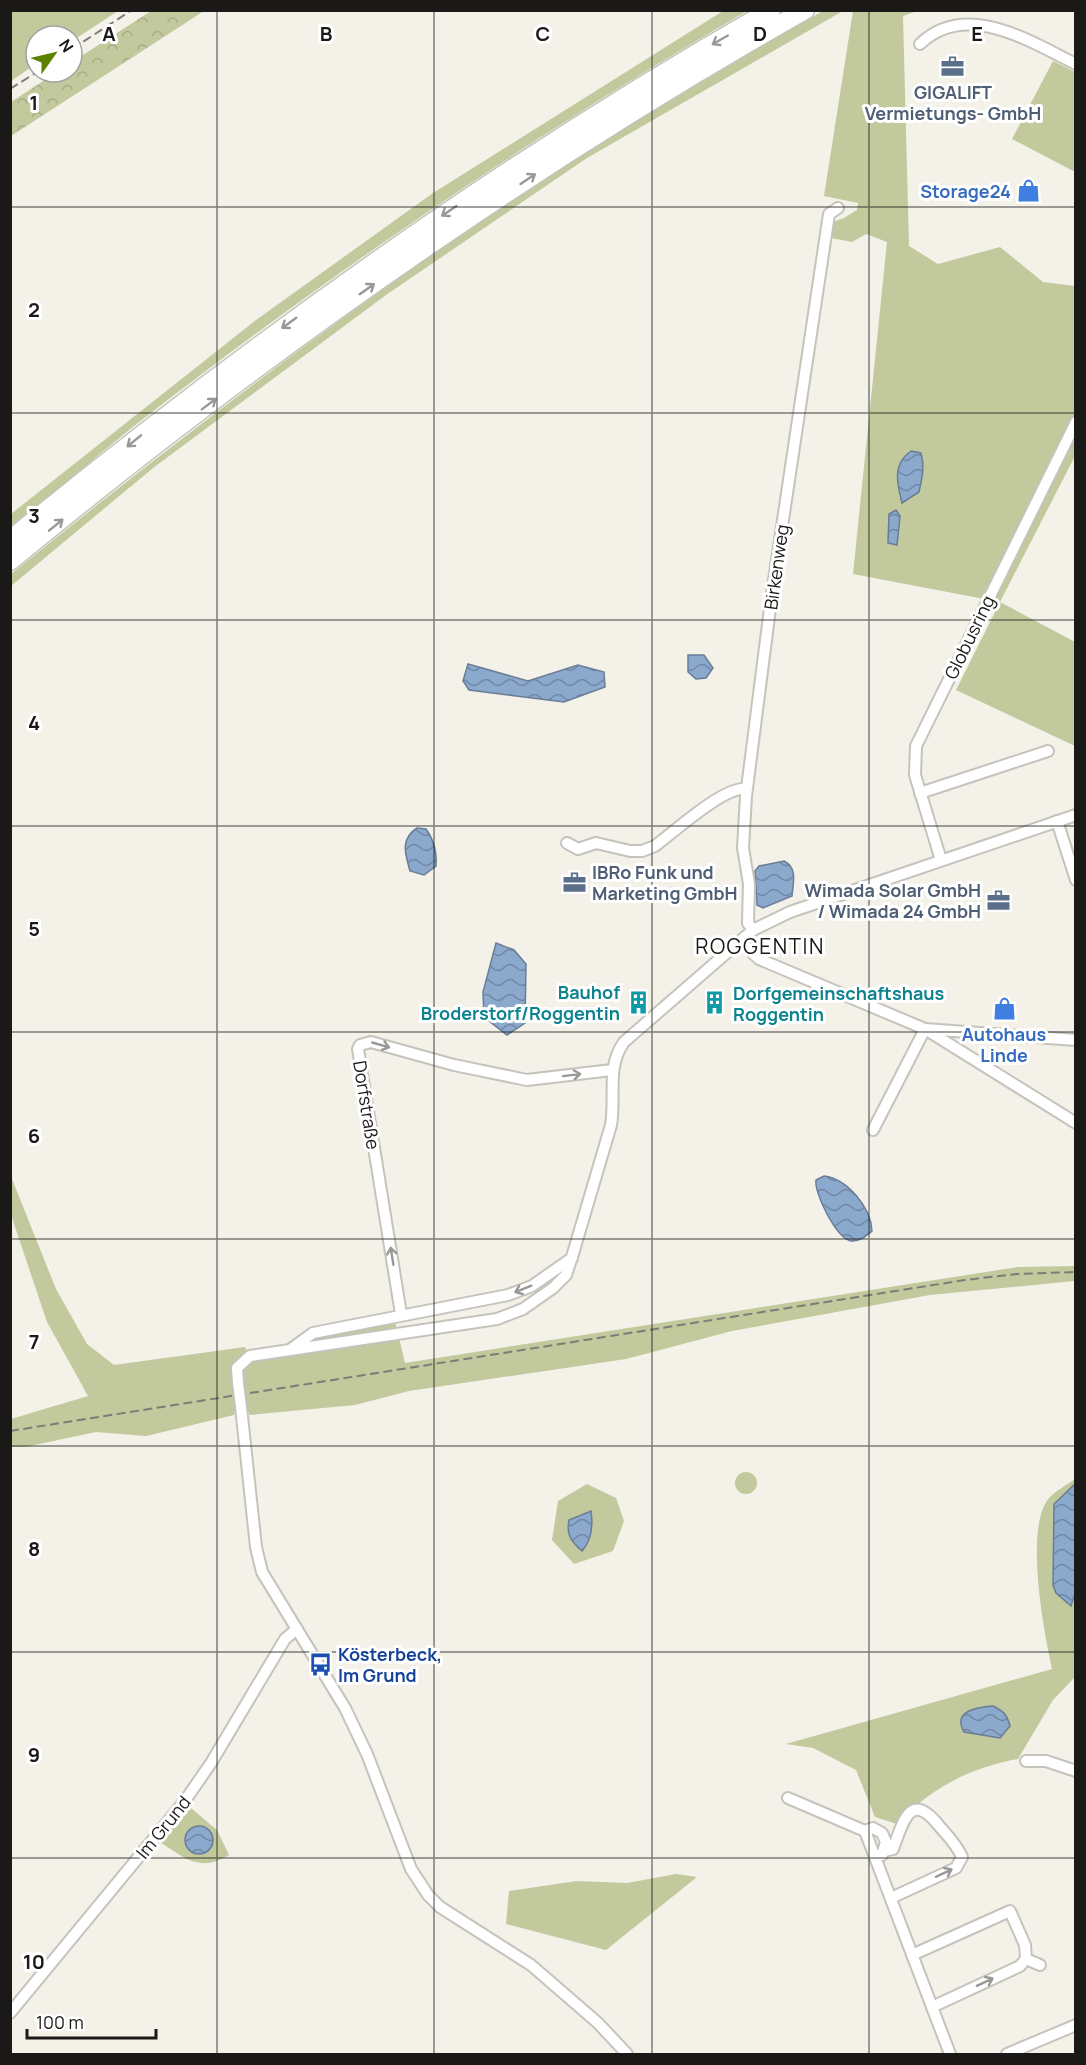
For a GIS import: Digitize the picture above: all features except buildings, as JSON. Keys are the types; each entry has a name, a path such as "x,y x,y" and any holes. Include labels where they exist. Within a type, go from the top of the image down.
{"highway":[{"path":"10,540 142,434 272,336 404,241 651,81 771,10"},
{"path":"10,561 275,354 413,256 641,107 805,10"}],"street":[{"path":"920,44 930,34 946,27 975,24 1006,30 1076,64"},
{"name":"Birkenweg","path":"753,930 748,923 749,884 743,848 746,789 772,593 829,214 838,208"},
{"name":"Globusring","path":"941,860 920,793 914,761 921,734 1076,422"},
{"path":"920,793 1048,751"},
{"path":"984,772 989,759"},
{"path":"567,843 578,849 596,843 642,851 655,846 726,794 739,788 746,789"},
{"path":"627,2055 560,1988 531,1965 463,1923 428,1895 405,1856 357,1730 260,1565 237,1368 250,1356 496,1319 523,1309 553,1288 566,1275 612,1125 614,1109 612,1070 617,1052 624,1042 753,930 790,912 1076,815"},
{"path":"1057,821 1076,880"},
{"path":"740,941 759,959 925,1029 1076,1124"},
{"path":"925,1029 1076,1040"},
{"path":"873,1130 925,1029"},
{"name":"Dorfstraße","path":"401,1314 358,1049 360,1045 371,1042 454,1065 527,1080 612,1070"},
{"path":"291,1349 313,1333 508,1294 532,1286 572,1257"},
{"name":"Im Grund","path":"10,2013 184,1802 211,1763 285,1639 297,1629"},
{"path":"1026,1761 1046,1761 1076,1771"},
{"path":"788,1798 865,1831 873,1828 882,1833 886,1842 878,1864"},
{"path":"884,1851 893,1849 904,1822 914,1809 919,1808 930,1814 962,1857 956,1868 891,1898"},
{"path":"865,1831 950,2055"},
{"path":"912,1955 1010,1911 1025,1945 1026,1959 1020,1966 932,2007"},
{"path":"1026,1959 1040,1965"},
{"path":"1007,2055 1076,2025"}],"green space":[{"path":"11,10 118,11 84,33 84,24 24,24 24,72 11,81"},
{"path":"151,11 204,11 11,136 11,102 39,84 84,84 84,54"},
{"path":"723,11 747,11 514,154 363,257 143,419 11,529 11,514 256,320 433,193"},
{"path":"823,11 843,11 587,158 386,295 153,468 11,586 11,574 150,464 291,356 436,252 612,134"},
{"path":"853,11 917,11 903,16 909,246 938,264 1000,247 1043,282 1075,286 1075,456 1000,602 853,574 887,242 866,234 852,242 831,238 833,222 857,210 858,203 824,196"},
{"path":"1053,61 1075,72 1075,172 1012,139"},
{"path":"1000,602 1075,642 1075,746 956,690"},
{"path":"10,1174 56,1289 87,1344 114,1365 245,1347 250,1362 303,1350 304,1340 394,1317 405,1363 1018,1267 1075,1266 1075,1281 930,1295 732,1331 626,1359 409,1391 355,1405 250,1415 245,1406 236,1407 234,1415 146,1436 96,1432 25,1447 11,1447 11,1419 88,1396 47,1322 11,1215"},
{"path":"746,1472 754,1475 757,1483 754,1491 746,1494 738,1491 735,1483 738,1475"},
{"path":"1075,1479 1075,1677 1053,1700 1018,1759 984,1768 952,1781 923,1800 897,1824 875,1817 856,1770 813,1748 786,1744 1052,1669 1038,1581 1038,1532 1042,1512 1049,1498"},
{"path":"587,1484 616,1498 624,1521 613,1551 574,1564 552,1540 558,1501"},
{"path":"185,1803 217,1830 229,1855 208,1863 199,1863 183,1857 155,1839"},
{"path":"676,1874 697,1877 606,1950 506,1924 509,1891 577,1881 627,1883"}],"water":[{"path":"911,451 921,453 922,477 919,492 902,503 898,468"},
{"path":"896,510 900,516 897,545 888,543 889,514"},
{"path":"688,655 704,655 713,668 706,678 696,679 688,672"},
{"path":"468,664 528,681 578,665 604,672 605,687 564,702 469,690 463,681"},
{"path":"417,828 426,829 435,851 436,866 424,875 410,871 405,847 408,837"},
{"path":"784,861 793,872 792,896 763,908 757,905 755,871 759,866"},
{"path":"496,943 514,950 526,964 525,1023 507,1035 484,1017 483,992"},
{"path":"824,1176 841,1183 863,1204 871,1222 872,1231 865,1237 851,1241 845,1238 833,1224 822,1204 816,1186 816,1180"},
{"path":"1075,1484 1076,1590 1071,1606 1056,1593 1053,1585 1054,1504"},
{"path":"591,1511 591,1532 582,1551 570,1537 569,1520"},
{"path":"993,1706 1004,1713 1010,1726 1000,1738 964,1732 961,1719 964,1715 974,1709"},
{"path":"199,1826 209,1830 213,1840 209,1850 199,1854 189,1850 185,1840 189,1830"}],"railway":[{"path":"84,41 132,10"},
{"path":"10,89 24,80"},
{"path":"10,1431 965,1280 1017,1274 1076,1272"}],"place":[{"name":"GIGALIFT Vermietungs- GmbH","path":"953,66"},
{"name":"Storage24","path":"1029,191"},
{"name":"IBRo Funk und Marketing GmbH","path":"574,882"},
{"name":"Wimada Solar GmbH / Wimada 24 GmbH","path":"999,900"},
{"name":"Bauhof Broderstorf/Roggentin","path":"638,1002"},
{"name":"Dorfgemeinschaftshaus Roggentin","path":"715,1003"},
{"name":"Autohaus Linde","path":"1004,1008"},
{"name":"Kösterbeck, Im Grund","path":"320,1664"}],"district":[{"name":"ROGGENTIN","path":"760,946"}]}
